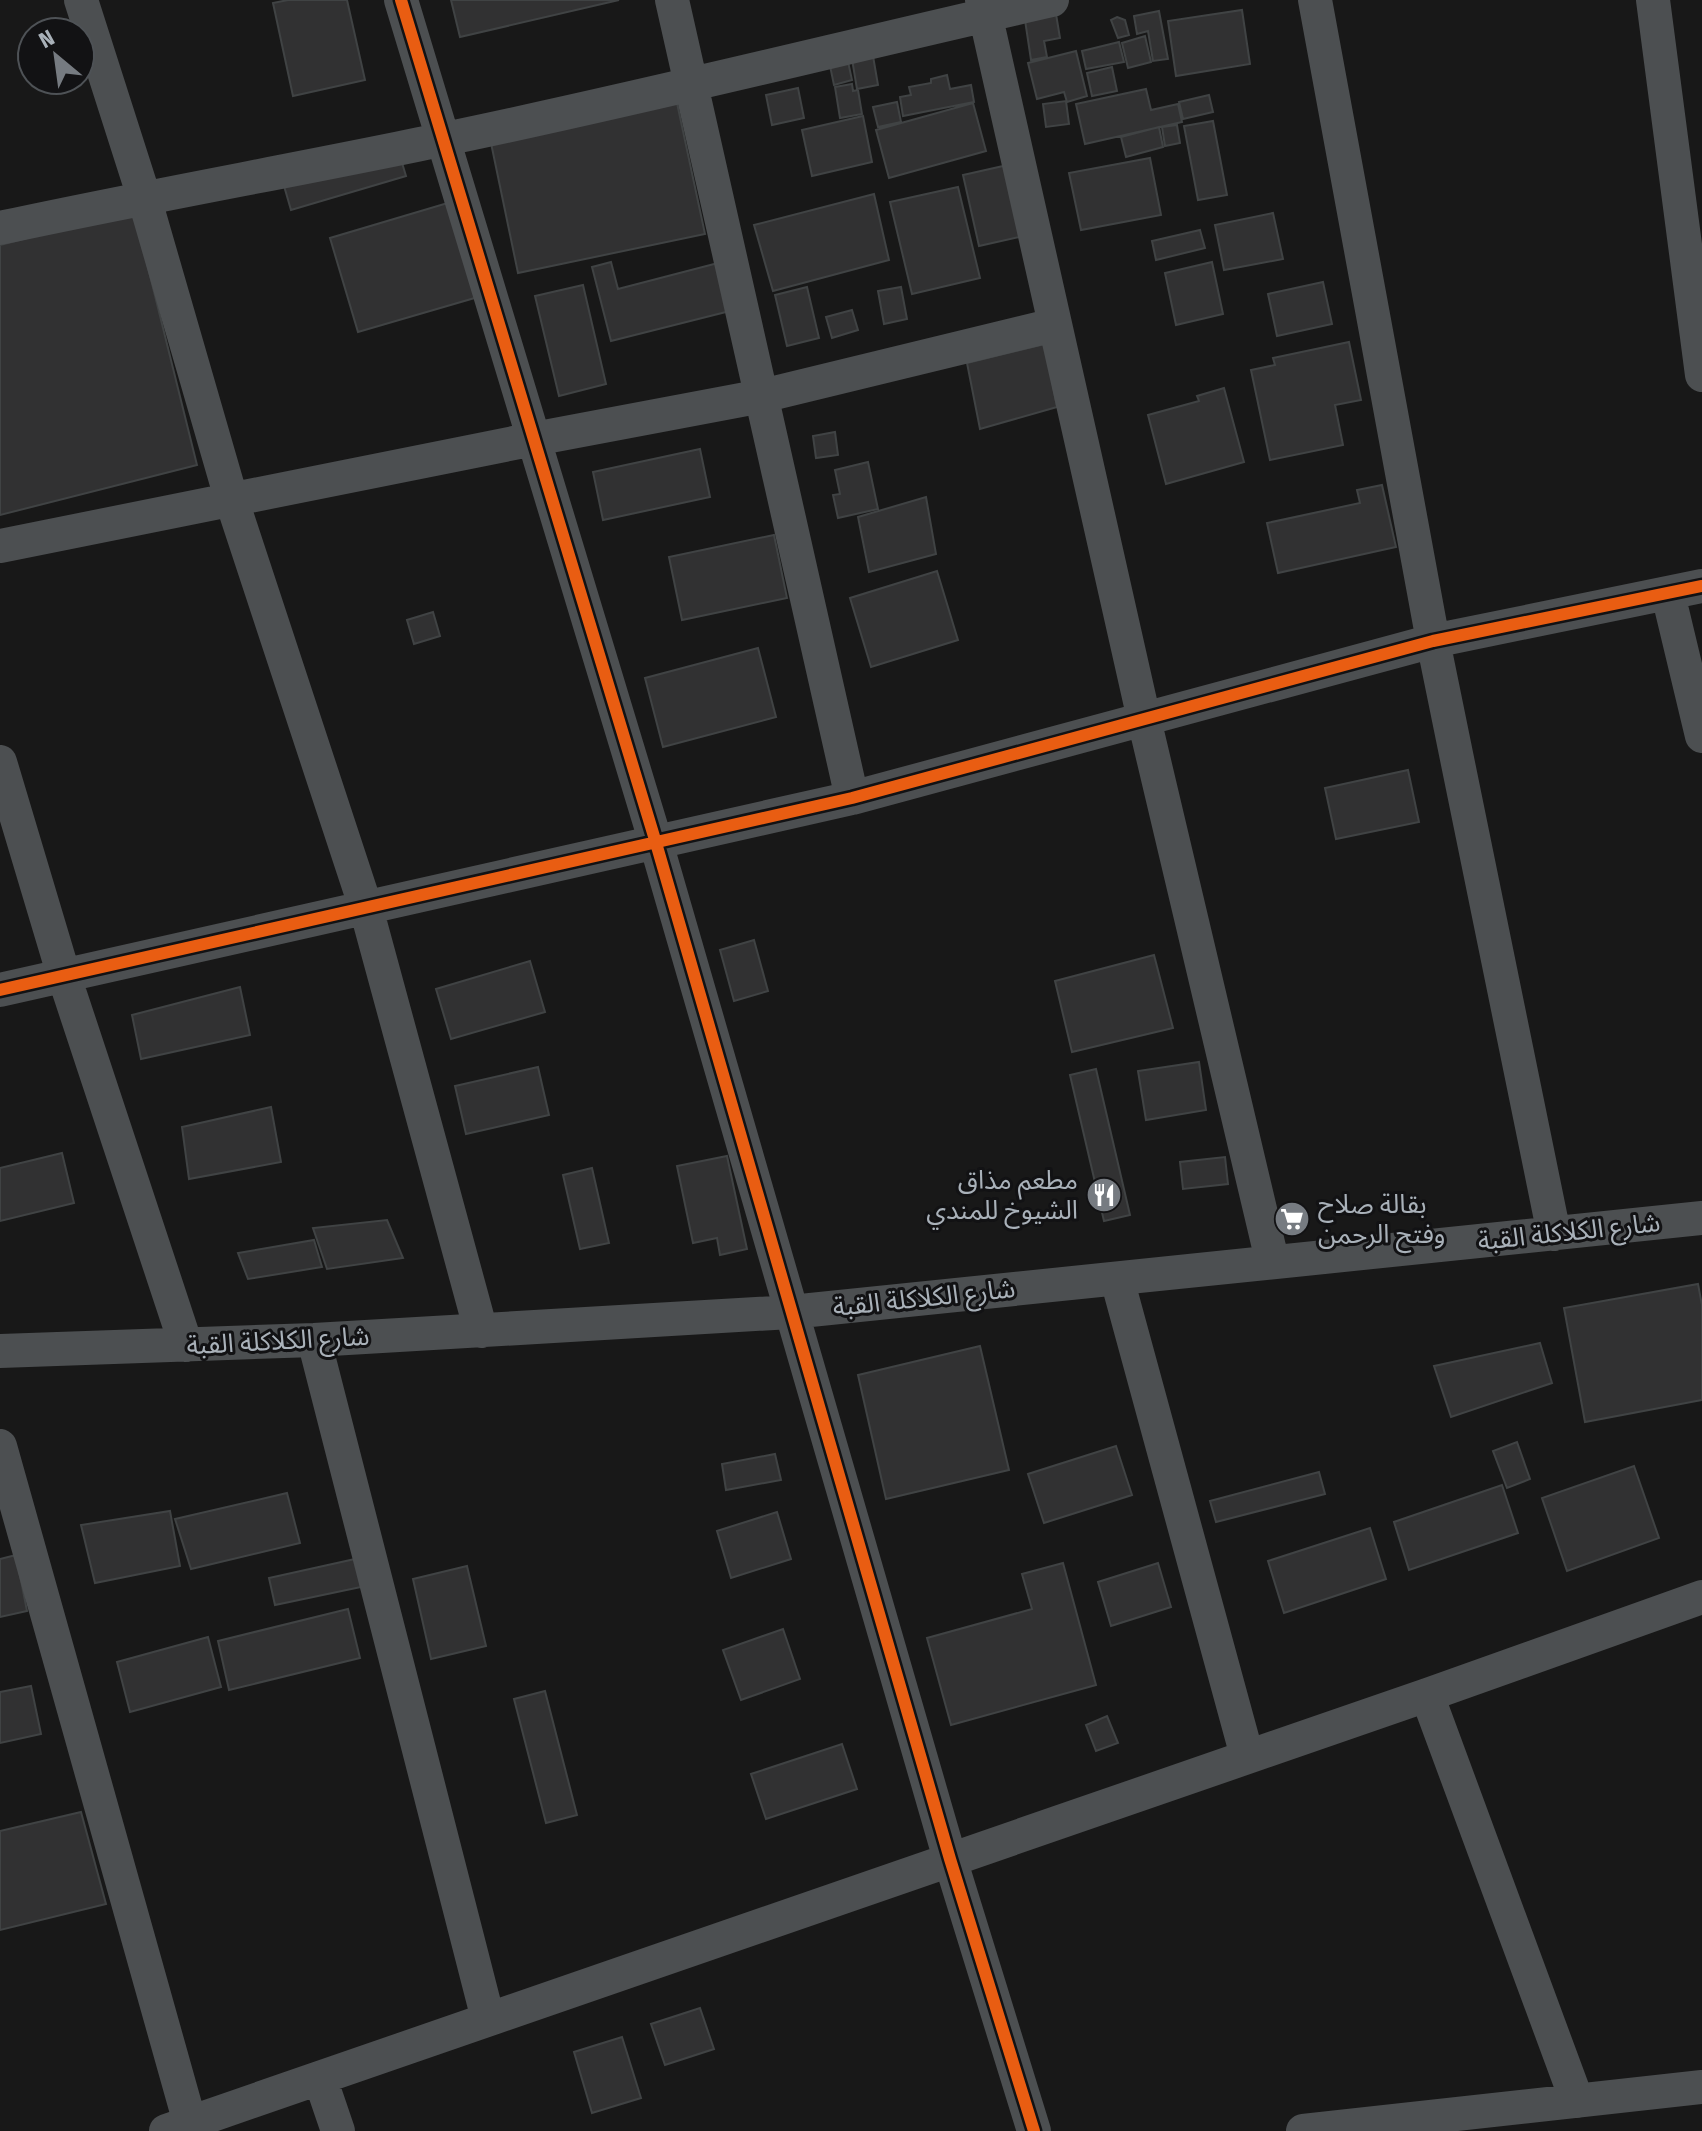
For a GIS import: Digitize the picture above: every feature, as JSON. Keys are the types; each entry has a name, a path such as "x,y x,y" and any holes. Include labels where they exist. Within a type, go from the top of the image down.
{"street":[{"path":"81,0 144,197 231,498 366,908 481,1331"},
{"path":"401,0 656,843 950,1859 1034,2131"},
{"path":"672,0 852,798"},
{"path":"0,228 444,139 691,85 984,8 1052,0"},
{"path":"1315,0 1433,641 1554,1234"},
{"path":"1653,0 1702,375"},
{"path":"984,8 1144,719 1272,1260"},
{"path":"0,546 231,498 762,396 1054,325"},
{"path":"0,990 852,798 1433,641 1702,586"},
{"path":"1668,594 1702,736"},
{"path":"0,762 64,976 186,1345"},
{"name":"شارع الكلاكلة القبة","path":"0,1351 314,1340 791,1312 1702,1218"},
{"path":"1117,1279 1247,1756"},
{"path":"314,1340 488,2019"},
{"path":"0,1446 178,2127 1702,1597"},
{"path":"1427,1695 1577,2101"},
{"path":"320,2078 338,2131"},
{"path":"1303,2131 1702,2087"}],"building":[{"path":"347,0 365,80 293,96 273,3"},
{"path":"451,0 619,0 460,37"},
{"path":"1242,10 1250,64 1176,76 1168,21"},
{"path":"1159,11 1168,59 1153,61 1148,31 1137,34 1134,16"},
{"path":"1056,14 1060,38 1044,41 1047,57 1031,60 1025,20"},
{"path":"1117,17 1125,20 1129,35 1118,38 1111,20"},
{"path":"1145,36 1151,62 1128,68 1122,43"},
{"path":"1119,42 1124,62 1086,69 1082,51"},
{"path":"1076,51 1087,96 1067,102 1064,92 1037,99 1028,63"},
{"path":"873,56 878,85 857,89 852,59"},
{"path":"847,57 852,80 834,85 829,61"},
{"path":"1112,67 1117,91 1092,96 1087,73"},
{"path":"947,75 950,89 971,85 974,102 903,116 900,97 911,95 909,87 931,83 931,79"},
{"path":"852,84 853,91 858,90 862,114 840,118 835,87"},
{"path":"798,88 804,118 772,125 766,95"},
{"path":"1146,89 1151,110 1178,104 1182,122 1085,144 1076,104"},
{"path":"1209,95 1213,112 1183,119 1179,102"},
{"path":"1066,101 1069,124 1046,127 1043,104"},
{"path":"897,102 901,122 878,127 873,107"},
{"path":"677,103 705,234 518,273 491,143"},
{"path":"973,103 986,151 889,178 876,130"},
{"path":"863,116 872,162 812,176 802,130"},
{"path":"1213,121 1227,195 1198,200 1184,126"},
{"path":"1177,125 1180,143 1165,146 1162,127"},
{"path":"1159,127 1163,147 1126,157 1121,137"},
{"path":"400,156 406,176 291,210 282,179"},
{"path":"1150,158 1161,215 1081,230 1069,173"},
{"path":"1012,164 1028,235 979,246 963,175"},
{"path":"958,187 980,278 912,294 890,202"},
{"path":"874,194 889,260 773,291 754,225"},
{"path":"451,202 478,297 358,332 330,238"},
{"path":"134,211 197,465 0,515 0,245"},
{"path":"1273,213 1283,259 1224,270 1215,225"},
{"path":"1200,230 1205,248 1156,260 1152,241"},
{"path":"611,262 618,289 718,263 730,311 611,341 592,267"},
{"path":"1212,262 1223,314 1176,325 1165,273"},
{"path":"1323,282 1332,324 1277,336 1268,294"},
{"path":"583,285 606,384 559,396 535,296"},
{"path":"807,287 819,338 787,346 775,295"},
{"path":"901,287 907,319 884,324 878,291"},
{"path":"852,310 858,330 832,338 826,317"},
{"path":"1349,342 1361,400 1335,405 1343,445 1270,460 1251,370 1275,365 1273,358"},
{"path":"1045,344 1057,407 980,429 967,363"},
{"path":"1224,388 1244,462 1166,484 1148,415 1199,401 1197,396"},
{"path":"835,432 838,455 816,458 813,436"},
{"path":"700,449 710,497 603,520 593,472"},
{"path":"868,462 878,509 838,518 833,495 840,494 835,470"},
{"path":"1382,485 1396,547 1278,573 1267,523 1360,503 1357,490"},
{"path":"926,497 936,554 869,572 858,517"},
{"path":"774,535 787,598 682,620 669,557"},
{"path":"937,571 958,640 871,667 850,598"},
{"path":"433,612 440,636 414,644 407,620"},
{"path":"758,648 776,717 663,747 645,678"},
{"path":"1408,770 1419,822 1336,839 1325,788"},
{"path":"754,940 768,991 734,1001 720,950"},
{"path":"1154,955 1173,1028 1072,1052 1055,981"},
{"path":"530,961 545,1012 451,1039 436,989"},
{"path":"240,987 250,1035 141,1059 132,1015"},
{"path":"1199,1062 1206,1110 1146,1120 1138,1071"},
{"path":"538,1067 549,1115 466,1134 455,1086"},
{"path":"1096,1069 1130,1215 1104,1221 1070,1075"},
{"path":"271,1107 281,1162 189,1179 182,1127"},
{"path":"62,1153 74,1203 0,1221 0,1168"},
{"path":"727,1156 747,1249 720,1255 717,1238 693,1243 677,1166"},
{"path":"1225,1157 1228,1184 1183,1189 1180,1162"},
{"path":"592,1168 609,1243 580,1249 563,1175"},
{"path":"387,1220 403,1258 327,1269 313,1228"},
{"path":"314,1240 322,1267 248,1279 238,1253"},
{"path":"1698,1284 1702,1305 1702,1400 1585,1422 1564,1308"},
{"path":"1540,1343 1552,1383 1451,1417 1434,1366"},
{"path":"980,1346 1009,1470 886,1499 858,1375"},
{"path":"1517,1442 1530,1479 1507,1488 1493,1451"},
{"path":"1116,1446 1132,1495 1044,1523 1028,1474"},
{"path":"775,1454 781,1480 726,1490 722,1464"},
{"path":"1634,1466 1659,1538 1567,1571 1542,1498"},
{"path":"1319,1472 1325,1494 1216,1522 1210,1501"},
{"path":"1502,1485 1518,1533 1409,1570 1394,1522"},
{"path":"287,1493 300,1543 191,1569 175,1519"},
{"path":"170,1511 180,1566 95,1583 81,1525"},
{"path":"777,1512 791,1559 731,1578 717,1531"},
{"path":"1370,1528 1386,1579 1284,1613 1268,1561"},
{"path":"16,1555 27,1611 0,1617 0,1559"},
{"path":"355,1559 361,1587 275,1605 269,1578"},
{"path":"1063,1563 1096,1685 951,1725 927,1638 1032,1609 1022,1574"},
{"path":"1158,1563 1171,1607 1111,1626 1098,1582"},
{"path":"467,1566 486,1646 431,1659 413,1579"},
{"path":"348,1609 360,1658 229,1690 218,1641"},
{"path":"783,1629 800,1679 741,1700 723,1650"},
{"path":"208,1637 221,1687 130,1712 117,1662"},
{"path":"31,1686 41,1734 0,1743 0,1692"},
{"path":"545,1691 577,1815 546,1823 514,1699"},
{"path":"1107,1716 1118,1743 1096,1751 1086,1725"},
{"path":"842,1744 857,1789 766,1819 751,1774"},
{"path":"81,1812 106,1904 0,1930 0,1831"},
{"path":"700,2008 714,2049 665,2065 651,2024"},
{"path":"622,2037 641,2098 592,2113 574,2052"}],"cycle path":[{"path":"401,0 656,843 950,1859 1034,2131"},
{"path":"0,990 852,798 1433,641 1702,586"}],"place":[{"name":"مطعم مذاق الشيوخ للمندي","path":"1104,1195"},
{"name":"بقالة صلاح وفتح الرحمن","path":"1292,1219"}]}
